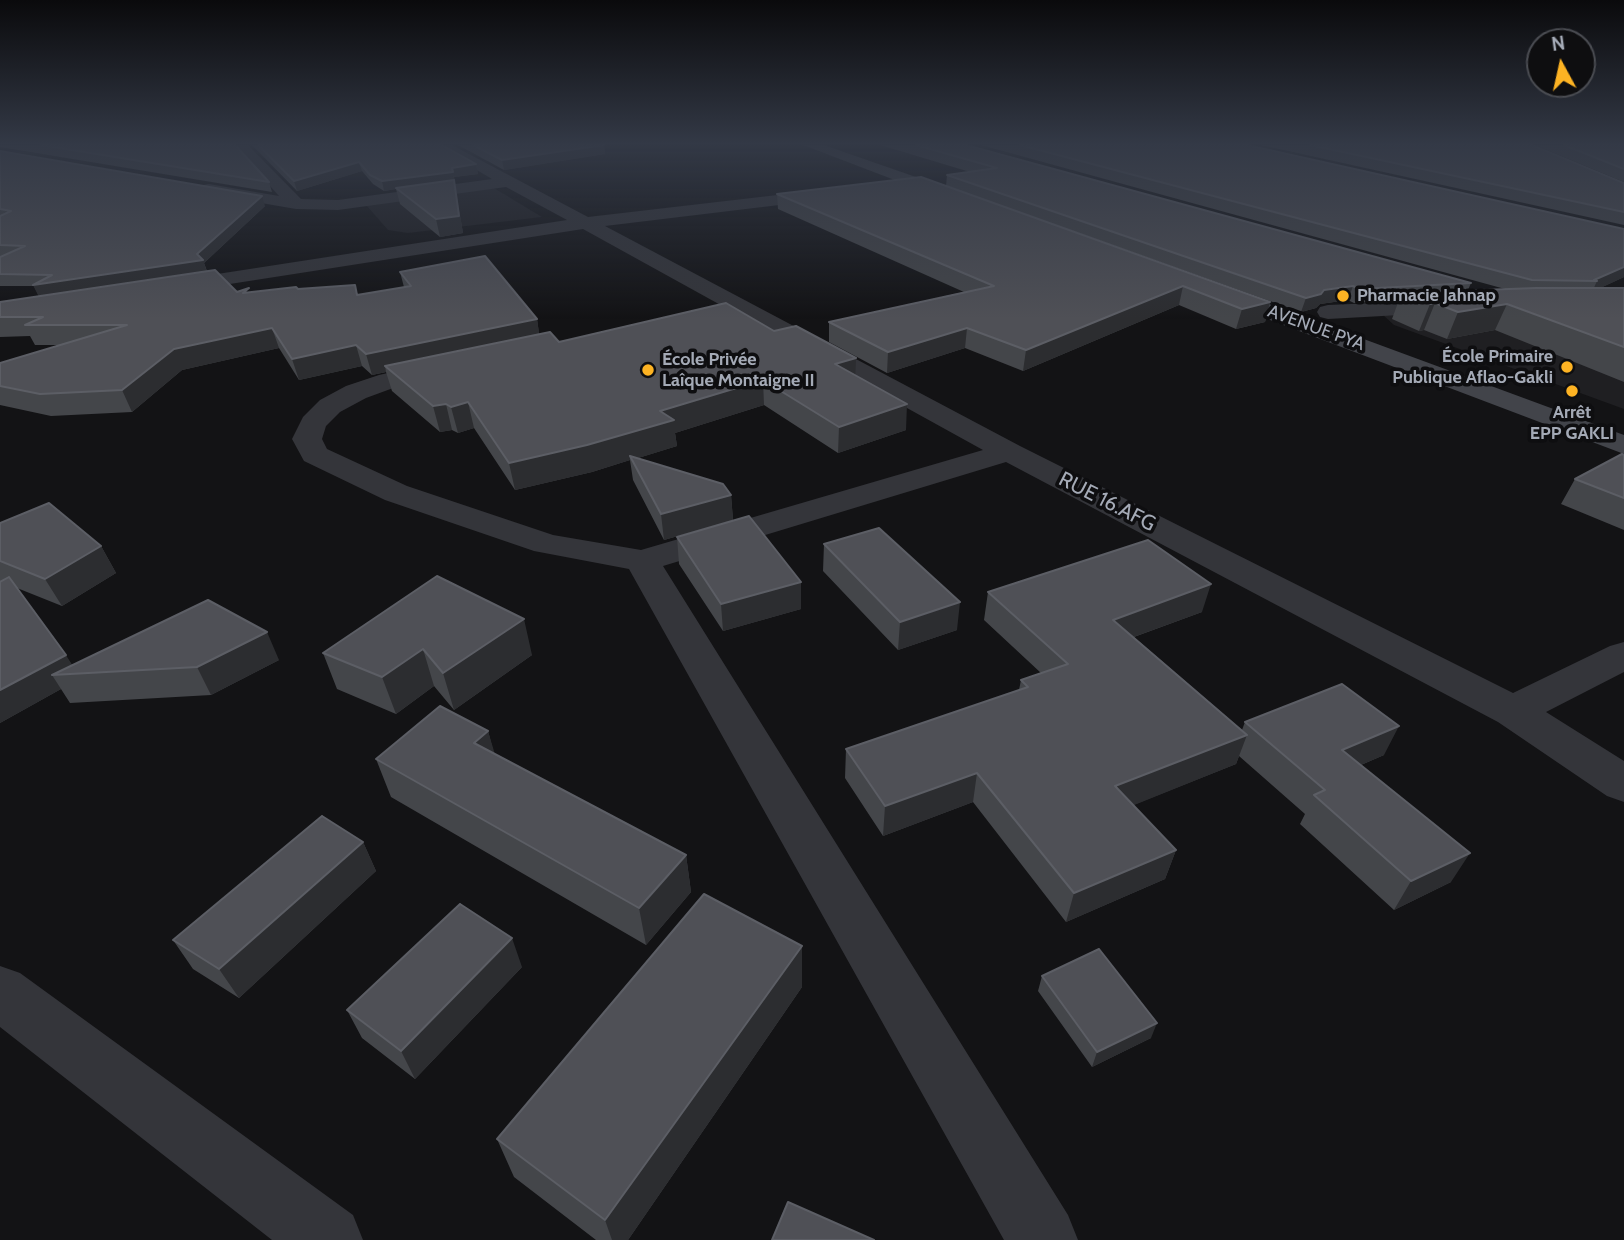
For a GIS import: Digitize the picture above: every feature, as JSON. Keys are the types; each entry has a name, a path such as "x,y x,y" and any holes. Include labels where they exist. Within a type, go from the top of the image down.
{"main road":[{"name":"AVENUE PYA","path":"1217,274 1385,333"},
{"name":"AVENUE PYA","path":"1194,283 1624,445"},
{"path":"1296,321 1328,312"}],"street":[{"path":"289,203 338,205 353,203"},
{"name":"RUE 16.AFG","path":"547,203 1009,452 1513,711 1624,784"},
{"path":"150,290 587,223 758,203"},
{"path":"698,314 738,306"},
{"path":"1328,312 1468,306"},
{"path":"475,362 388,381 356,392 330,406 313,423 307,439 315,455 396,494 546,544 642,561 1009,452"},
{"path":"642,561 1043,1240"},
{"path":"1513,711 1624,655"},
{"path":"0,992 328,1240"}],"shaded area":[{"path":"519,203 542,217 408,233 388,230 366,205"},
{"name":"École Primaire Publique Aflao-Gakli","path":"1383,315 1624,318 1624,409 1394,325"}],"building":[{"path":"0,203 254,203 197,254 203,260 33,285 52,275 0,274 0,257 25,246 0,245 0,216 11,211 0,209"},
{"path":"415,203 457,203 459,216 436,219"},
{"path":"798,203 993,203 1270,302 1242,309 1183,286 1026,350 967,328 888,352 829,322 994,286"},
{"path":"1028,203 1178,203 1471,283 1359,289 1353,286 1324,290 1321,294 1306,298"},
{"path":"1239,203 1507,203 1624,229 1624,267 1594,280 1597,281 1532,280"},
{"path":"1581,203 1624,203 1624,212"},
{"path":"485,256 537,319 366,354 356,345 292,359 272,328 174,349 122,390 40,394 0,386 0,363 127,325 25,325 43,317 0,317 0,302 215,270 237,292 249,288 243,293 296,287 355,285 357,295 411,286 400,272"},
{"path":"1624,288 1624,347 1507,304 1458,312 1402,293"},
{"path":"726,303 774,331 796,326 856,358 835,364 907,404 839,427 763,380 660,411 674,420 587,445 509,463 468,402 451,407 446,404 433,406 385,366 550,332 559,342"},
{"path":"1622,454 1624,498 1575,479"},
{"path":"630,456 723,484 731,495 661,514"},
{"path":"49,503 101,546 45,579 0,561 0,523"},
{"path":"749,516 801,582 721,604 677,537"},
{"path":"879,528 960,602 900,622 824,544"},
{"path":"1148,540 1211,584 1113,620 1247,735 1115,786 1176,850 1074,893 977,773 885,806 846,749 1028,687 1021,680 1068,664 988,592"},
{"path":"437,576 524,619 443,673 423,649 382,677 323,653"},
{"path":"9,577 66,655 0,690 0,582"},
{"path":"208,600 267,632 197,667 52,675"},
{"path":"1342,684 1399,726 1342,750 1470,853 1411,881 1314,795 1325,790 1245,722"},
{"path":"440,706 488,731 474,743 686,855 639,908 376,759"},
{"path":"322,816 363,842 219,969 173,940"},
{"path":"704,894 802,946 605,1220 497,1139"},
{"path":"460,904 512,938 401,1051 347,1010"},
{"path":"1099,949 1157,1023 1097,1052 1042,976"},
{"path":"788,1202 874,1240 772,1240"}],"place":[{"name":"Pharmacie Jahnap","path":"1343,296"},
{"name":"École Primaire Publique Aflao-Gakli","path":"1567,367"},
{"name":"École Privée Laîque Montaigne II","path":"648,370"},
{"name":"Arrêt EPP GAKLI","path":"1572,391"}]}
